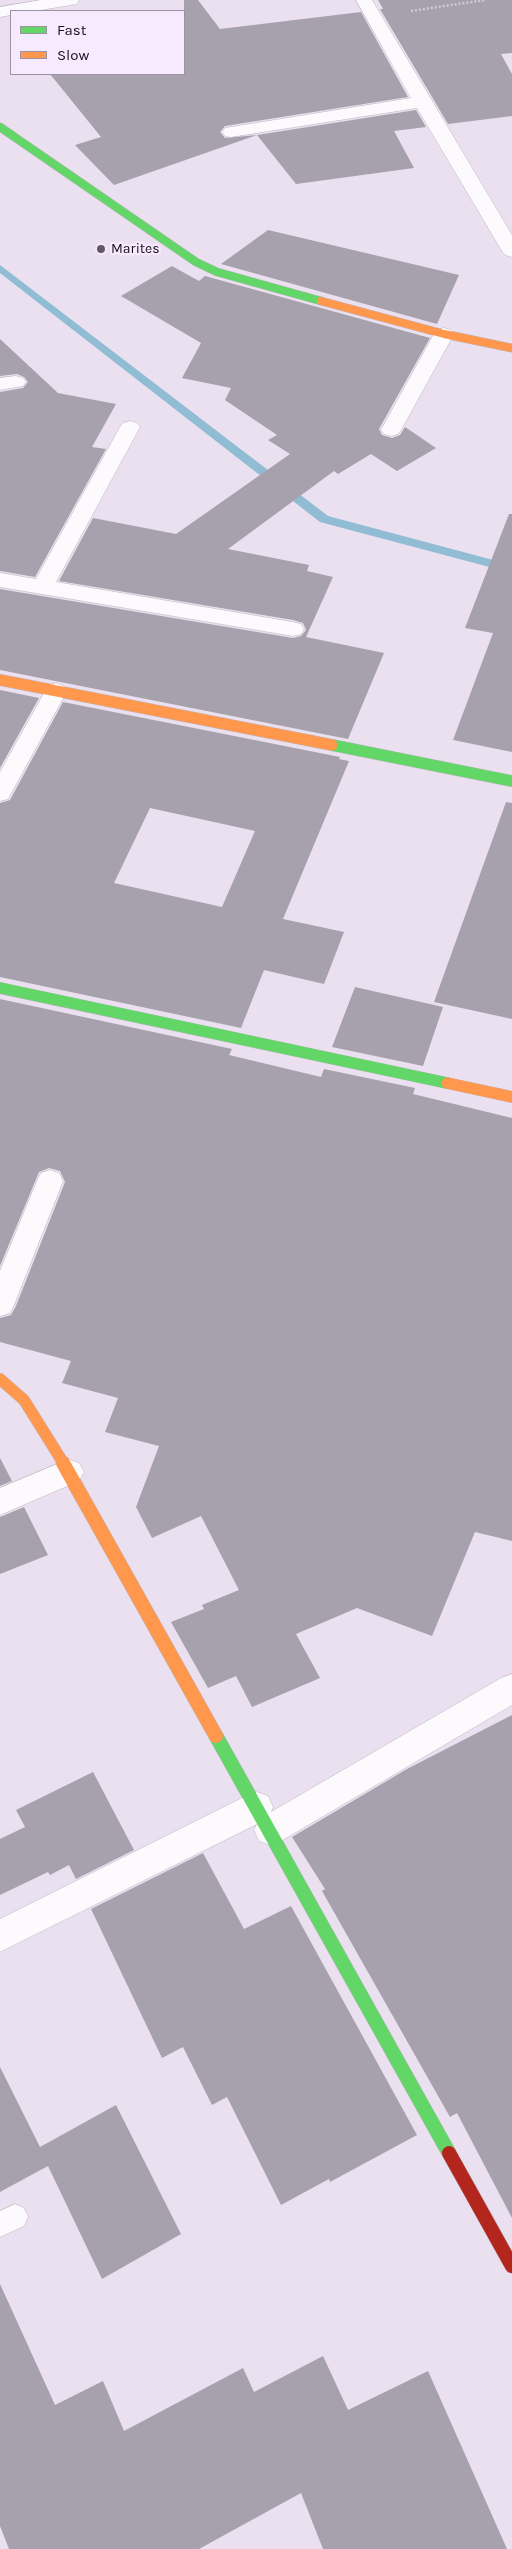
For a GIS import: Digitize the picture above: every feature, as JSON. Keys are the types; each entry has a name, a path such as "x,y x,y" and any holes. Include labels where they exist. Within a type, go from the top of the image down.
{"street":[{"path":"12,10 71,0"},
{"path":"364,0 422,102 512,251"},
{"path":"231,132 422,102"},
{"path":"0,127 196,262 239,278 444,334 512,348"},
{"path":"391,430 444,334"},
{"path":"42,587 130,427"},
{"path":"0,580 293,629"},
{"path":"0,680 512,781"},
{"path":"0,793 56,691"},
{"path":"0,988 512,1097"},
{"path":"0,1305 50,1180"},
{"path":"0,1379 24,1400 69,1472 264,1818 512,2266"},
{"path":"0,1502 69,1472"},
{"path":"0,1936 264,1818 512,1688"}],"path":[{"path":"373,16 485,0"}],"building":[{"path":"184,0 198,0 220,29 361,12 408,97 225,126 220,132 225,138 257,135 114,185 75,145 101,137 51,75 185,75"},
{"path":"378,0 512,0 512,53 501,54 512,74 512,116 448,124 380,9 383,9"},
{"path":"416,110 426,127 394,131 414,168 296,184 257,135"},
{"path":"268,230 459,275 437,324 221,264"},
{"path":"172,266 199,281 205,276 430,338 379,429 382,435 392,438 400,435 405,427 436,448 397,471 371,454 338,474 334,471 228,549 309,565 307,571 333,577 306,637 384,653 348,739 0,670 0,589 293,638 301,636 306,630 303,623 293,620 59,581 93,518 176,534 290,454 268,440 277,435 225,400 231,388 182,378 201,343 121,296"},
{"path":"0,339 58,393 116,404 92,447 106,449 35,577 0,571 0,392 23,388 28,382 24,377 17,374 0,376"},
{"path":"509,514 512,514 512,752 453,740 493,633 465,628"},
{"path":"0,690 39,698 0,768"},
{"path":"63,702 340,757 339,759 349,761 283,919 344,932 324,984 264,970 241,1028 0,977 0,803 10,800","holes":["150,808 255,831 222,907 114,883"]},
{"path":"506,802 512,803 512,1019 434,1002"},
{"path":"355,987 443,1007 423,1066 332,1047"},
{"path":"0,999 232,1049 229,1055 321,1077 324,1069 415,1088 413,1094 512,1118 512,1541 475,1532 432,1636 357,1608 296,1634 320,1678 252,1707 236,1676 208,1688 171,1622 204,1609 202,1605 239,1590 201,1516 152,1538 136,1507 159,1446 105,1432 118,1398 62,1383 71,1361 0,1342 0,1318 11,1315 16,1306 65,1182 60,1171 49,1168 39,1172 0,1266"},
{"path":"0,1458 12,1481 0,1486"},
{"path":"24,1507 48,1555 0,1574 0,1517"},
{"path":"512,1715 512,2218 457,2113 450,2117 322,1891 325,1889 292,1837 407,1769"},
{"path":"93,1772 134,1850 76,1879 69,1865 50,1875 48,1872 0,1895 0,1839 25,1827 16,1810"},
{"path":"203,1853 244,1929 291,1906 417,2135 330,2182 329,2179 281,2205 227,2097 212,2105 183,2047 162,2058 91,1909"},
{"path":"0,2067 40,2147 116,2105 181,2234 102,2279 48,2166 0,2192"},
{"path":"0,2284 55,2405 103,2381 124,2431 243,2368 254,2392 323,2356 348,2410 428,2371 507,2549 323,2549 301,2493 199,2549 9,2549 0,2526"}],"waterway":[{"path":"0,268 324,519 512,569"}],"traffic: fast":[{"path":"0,127 196,262 217,272 321,301"},
{"path":"332,745 512,781"},
{"path":"0,988 447,1083"},
{"path":"216,1736 449,2153"}],"traffic: slow":[{"path":"321,301 444,334 512,348"},
{"path":"0,680 332,745"},
{"path":"447,1083 512,1097"},
{"path":"0,1379 24,1400 69,1472 216,1736"}],"traffic: jam":[{"path":"449,2153 512,2266"}],"place":[{"name":"Marites","path":"101,249"}]}
